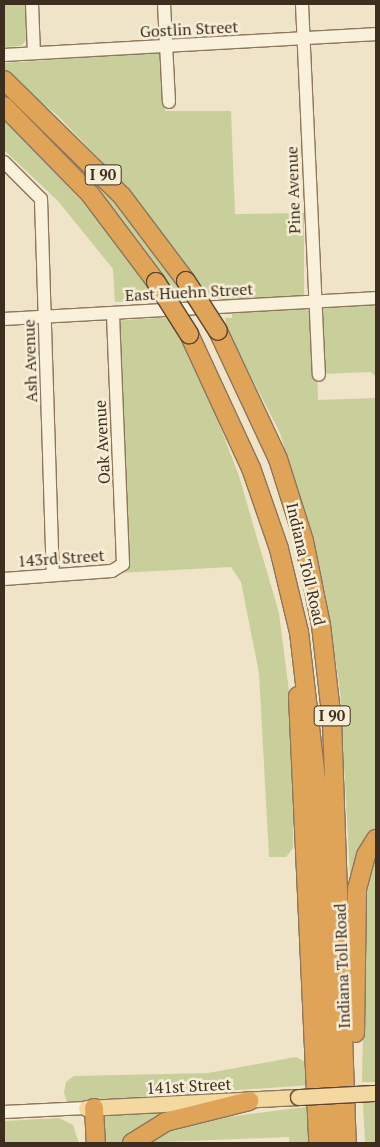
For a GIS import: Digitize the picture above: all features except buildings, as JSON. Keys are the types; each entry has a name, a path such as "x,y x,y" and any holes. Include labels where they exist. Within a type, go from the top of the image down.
{"highway":[{"name":"Indiana Toll Road","path":"5,81 122,196 186,281 218,331 278,459 304,541 322,626 333,731 347,1143"},
{"name":"Indiana Toll Road","path":"4,106 90,194 156,282 189,334 251,468 289,584 307,676 317,774 331,1143"},
{"path":"289,584 300,718 318,1143"},
{"path":"346,1120 354,1071 357,889 366,855 376,839"},
{"path":"132,1143 171,1119 249,1101"},
{"path":"88,1143 90,1108"},
{"path":"90,1108 96,1143"}],"main road":[{"name":"141st Street","path":"90,1108 375,1093"}],"street":[{"path":"32,4 34,54"},
{"path":"164,4 169,102"},
{"name":"Pine Avenue","path":"302,4 313,302 319,374"},
{"name":"Gostlin Street","path":"4,55 376,34"},
{"name":"Ash Avenue","path":"4,162 41,199 53,575"},
{"name":"East Huehn Street","path":"4,319 376,298"},
{"name":"Oak Avenue","path":"113,313 124,560 120,568"},
{"name":"143rd Street","path":"4,579 120,568"},
{"name":"141st Street","path":"4,1112 90,1108"}],"green space":[{"path":"4,4 26,4 28,38 21,46 4,47"},
{"path":"160,52 165,111 231,111 235,214 304,213 304,295 249,301 205,297 131,192 58,116 4,71 4,63"},
{"path":"4,90 103,185 189,298 175,298 95,189 4,96"},
{"path":"4,118 105,226 160,299 115,302 113,269 58,201 4,150"},
{"path":"315,304 318,400 376,398 376,827 359,848 350,875 340,691 325,591 280,433 227,330 225,318 232,318 232,312"},
{"path":"371,304 376,308 376,376 370,372 322,374 321,306"},
{"path":"171,317 207,392 239,476 279,613 295,738 293,848 286,857 269,857 259,673 241,582 231,567 119,573 112,321"},
{"path":"376,853 376,1082 362,1082 366,880"},
{"path":"296,1057 309,1064 311,1085 67,1102 64,1093 66,1082 74,1076 208,1073"},
{"path":"376,1102 376,1143 365,1143 363,1103"},
{"path":"312,1106 311,1143 289,1143 289,1137 141,1143 164,1128 189,1122"},
{"path":"170,1113 150,1121 123,1143 100,1143 101,1118 107,1114"},
{"path":"59,1118 73,1125 79,1143 4,1143 4,1121"}]}
